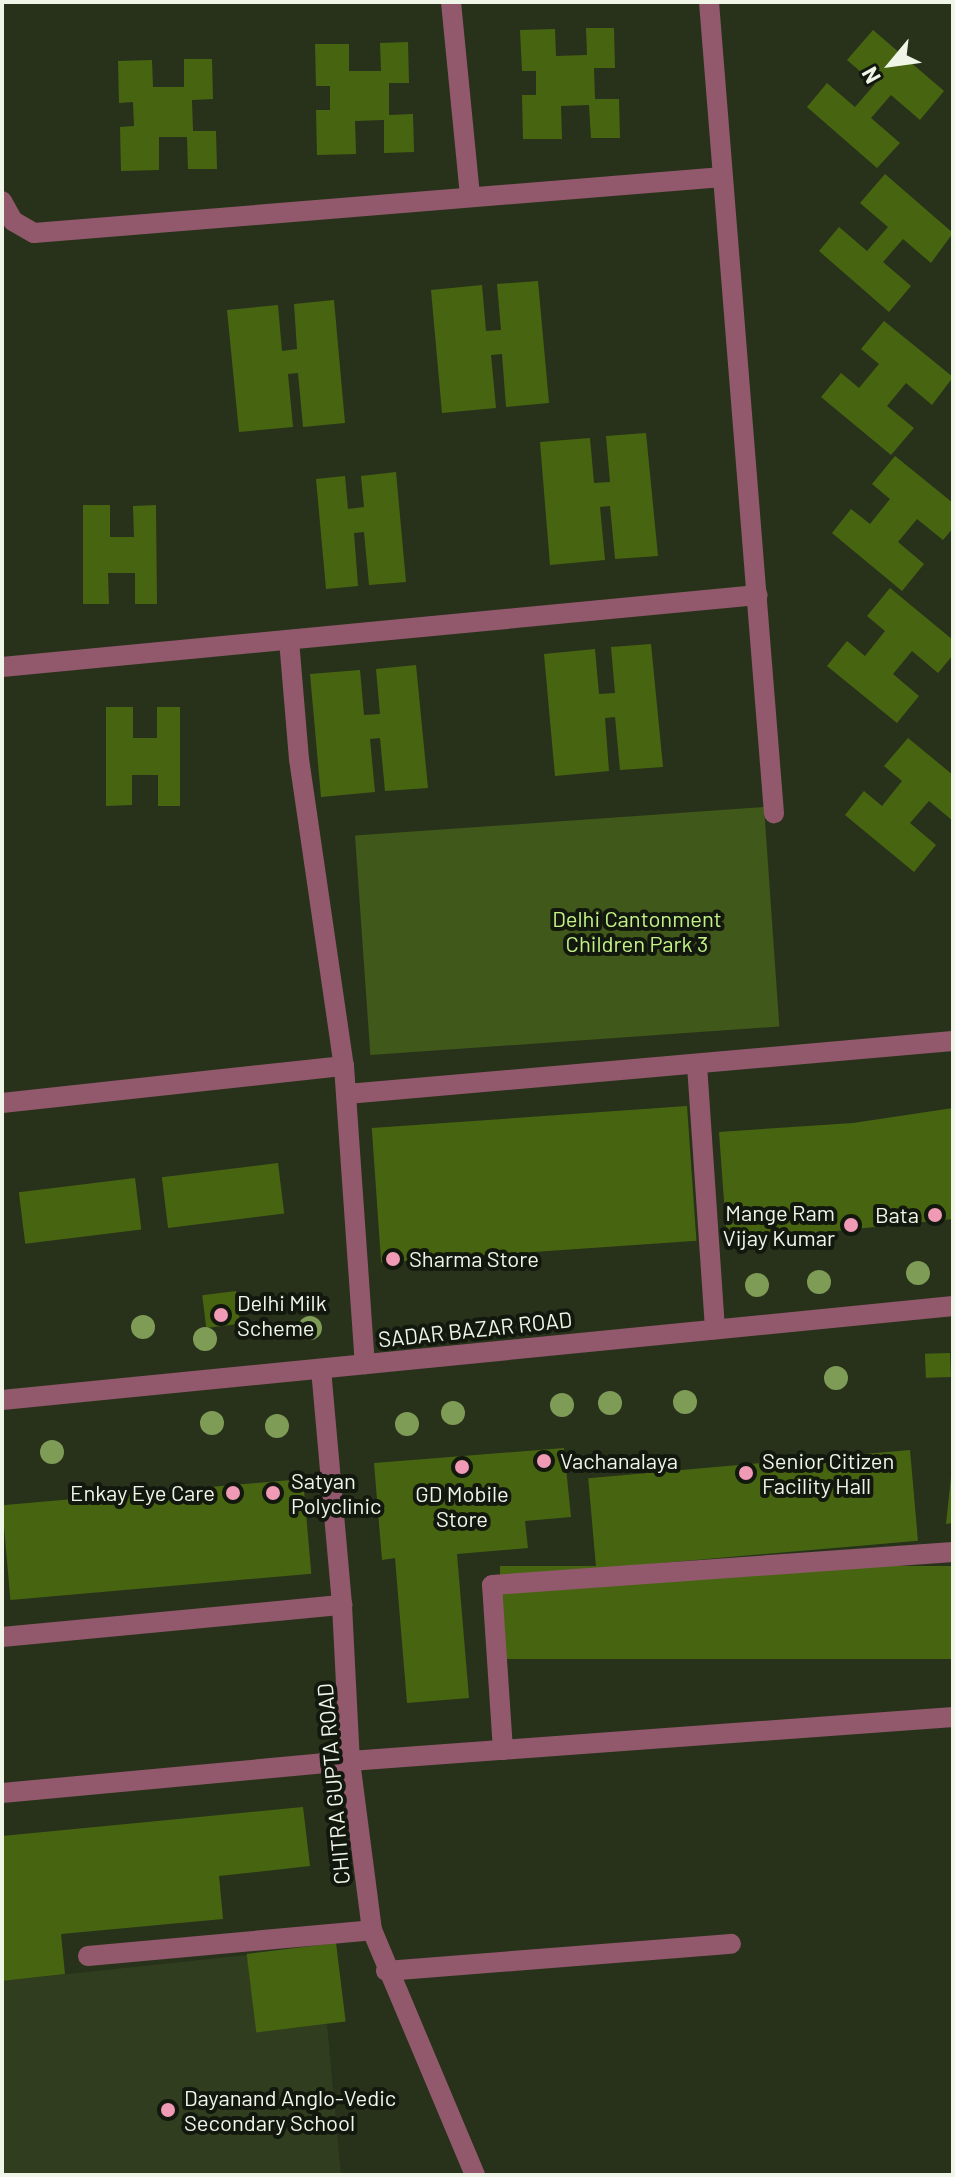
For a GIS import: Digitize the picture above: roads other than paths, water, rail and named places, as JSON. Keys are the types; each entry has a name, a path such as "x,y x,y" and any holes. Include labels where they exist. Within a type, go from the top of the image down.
{"street":[{"path":"451,2 470,197"},
{"path":"709,2 774,813"},
{"path":"2,201 13,221 34,233 723,177"},
{"path":"2,667 758,595"},
{"path":"289,640 299,759 347,1094 365,1364"},
{"path":"347,1094 953,1041"},
{"path":"697,1065 715,1329"},
{"path":"2,1103 344,1066"},
{"name":"SADAR BAZAR ROAD","path":"2,1400 953,1306"},
{"name":"CHITRA GUPTA ROAD","path":"321,1369 342,1605 350,1761 372,1930 386,1971 475,2175"},
{"path":"503,1750 492,1585 953,1552"},
{"path":"2,1637 342,1605"},
{"path":"2,1793 350,1761 953,1717"},
{"path":"88,1956 372,1930"},
{"path":"386,1971 731,1944"}],"place":[{"name":"Bata","path":"935,1215"},
{"name":"Mange Ram Vijay Kumar","path":"851,1225"},
{"name":"Sharma Store","path":"393,1259"},
{"name":"Delhi Milk Scheme","path":"221,1315"},
{"name":"Vachanalaya","path":"544,1461"},
{"name":"GD Mobile Store","path":"462,1467"},
{"name":"Senior Citizen Facility Hall","path":"746,1473"},
{"name":"Enkay Eye Care","path":"233,1493"},
{"name":"Satyan Polyclinic","path":"273,1493"},
{"name":"Dayanand Anglo-Vedic Secondary School","path":"168,2110"}],"park label":[{"name":"Delhi Cantonment Children Park 3","path":"637,930"}]}
